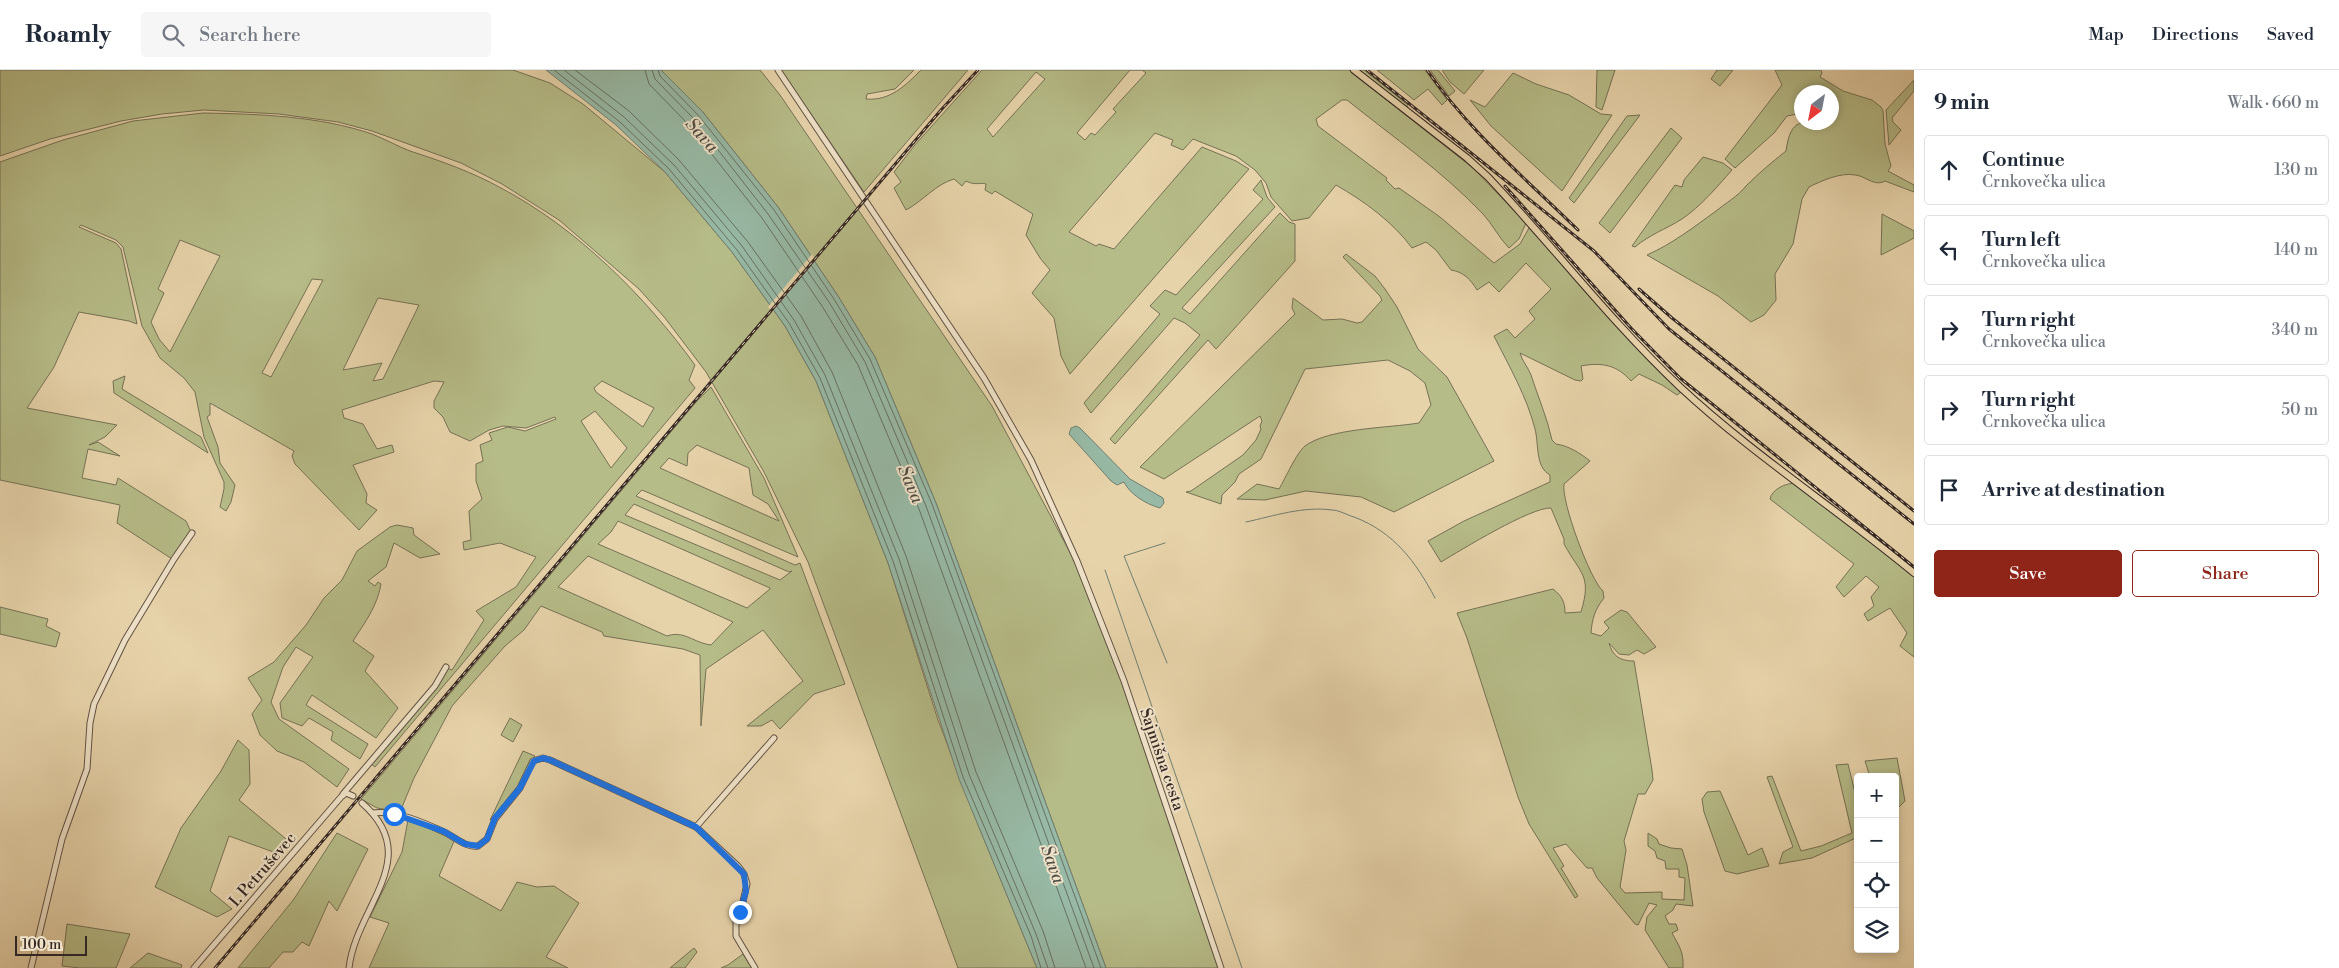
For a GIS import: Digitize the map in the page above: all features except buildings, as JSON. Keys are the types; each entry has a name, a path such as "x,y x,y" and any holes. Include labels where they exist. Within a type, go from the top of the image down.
{"main road":[{"path":"1354,70 1467,158 1488,177 1644,350 1681,388 1727,427 1914,573"}],"street":[{"name":"Sajmišna cesta","path":"778,70 988,385 1022,443 1077,561 1124,681 1221,968"},
{"path":"31,968 62,840 87,769 90,723 94,704 125,640 192,533"},
{"name":"I. Petruševec","path":"194,968 435,686 446,667"},
{"path":"696,827 774,738"},
{"path":"373,813 394,814 443,831 465,844 478,846 487,839 495,818 520,788 534,761 543,758 696,827 744,874 746,891 736,920 736,936 755,968"},
{"path":"343,795 348,793 353,796"},
{"path":"349,968 356,939 389,862 388,837 373,813 362,803"}],"shaded area":[{"path":"0,70 513,70 550,83 583,104 665,172 732,252 785,326 816,381 888,563 938,720 979,827 1037,968 958,968 808,562 764,472 706,372 665,318 639,289 559,220 502,184 461,163 372,131 338,122 279,114 204,110 162,114 121,121 50,139 0,156"},
{"path":"661,70 760,70 780,95 992,406 1073,558 1121,681 1218,968 1106,968 936,503 875,357 838,296 778,207 702,111"},
{"path":"781,70 914,70 895,89 867,94 866,99 875,99 890,95 903,87 921,70 968,70 864,192"},
{"path":"982,70 1130,70 1077,133 1085,140 1091,133 1095,135 1116,112 1113,109 1146,73 1142,70 1349,70 1474,169 1526,223 1519,239 1509,248 1483,214 1451,183 1347,100 1342,100 1316,119 1318,126 1387,178 1386,180 1395,189 1399,188 1440,217 1494,263 1520,244 1529,228 1647,359 1681,392 1677,395 1639,374 1631,381 1615,368 1596,364 1581,366 1583,379 1581,381 1575,380 1520,353 1531,375 1552,440 1556,444 1574,450 1590,461 1564,484 1564,493 1577,540 1597,584 1603,591 1604,598 1594,614 1591,633 1601,636 1609,628 1604,622 1621,610 1627,612 1656,647 1644,654 1637,650 1629,655 1619,654 1609,643 1615,655 1625,660 1634,661 1653,780 1645,794 1638,794 1624,841 1626,850 1620,887 1625,893 1662,892 1662,899 1684,900 1685,878 1679,877 1679,869 1666,869 1665,861 1657,858 1655,851 1648,846 1648,833 1657,839 1659,844 1682,849 1687,865 1693,906 1676,904 1673,910 1665,916 1669,924 1676,924 1678,930 1672,933 1682,953 1683,968 1669,968 1645,930 1647,917 1657,905 1649,903 1638,925 1635,924 1597,878 1592,868 1587,868 1566,844 1553,848 1564,866 1561,868 1578,896 1575,898 1529,824 1518,797 1467,638 1457,613 1553,589 1562,600 1565,613 1581,612 1585,582 1580,569 1564,544 1564,539 1551,508 1528,514 1513,521 1441,562 1428,541 1464,521 1550,482 1550,475 1542,467 1538,455 1532,417 1494,336 1507,329 1515,338 1535,319 1529,311 1551,289 1526,263 1499,292 1489,282 1477,290 1467,277 1451,270 1436,250 1426,242 1412,248 1396,229 1377,213 1336,185 1309,218 1292,221 1271,197 1266,183 1255,170 1236,156 1193,139 1183,150 1171,145 1173,140 1155,133 1069,232 1096,246 1099,244 1114,249 1202,147 1236,161 1249,169 1070,374 1061,356 1054,318 1032,293 1050,270 1026,235 1033,214 995,191 992,194 985,190 986,184 966,181 962,186 954,179 947,181 906,210 894,188 901,182 894,172 914,146","holes":["1036,72 1045,79 993,137 987,129"]},
{"path":"1357,70 1364,70 1408,105 1406,108"},
{"path":"1377,70 1425,70 1447,100 1442,105 1428,89 1414,100"},
{"path":"1430,70 1438,70 1455,91 1449,96"},
{"path":"1442,70 1484,70 1464,94 1450,82"},
{"path":"1597,70 1615,70 1602,110 1596,107"},
{"path":"1717,70 1733,70 1720,86 1711,79"},
{"path":"1775,70 1821,70 1820,77 1833,85 1794,85 1794,115 1787,116 1774,133 1735,168 1725,159 1782,85"},
{"path":"1513,73 1536,84 1569,95 1601,114 1612,115 1562,191 1491,126 1470,100 1485,107"},
{"path":"1914,80 1914,91 1892,118 1893,122 1901,130 1889,145 1886,110"},
{"path":"1839,89 1872,100 1883,111 1885,144 1891,166 1888,171 1914,185 1914,192 1885,181 1877,183 1849,174 1831,178 1809,187 1802,199 1793,244 1775,274 1776,300 1764,315 1751,322 1718,296 1647,255 1683,235 1739,193 1786,151 1794,128 1794,130 1839,130"},
{"path":"203,113 267,115 331,123 372,134 410,151 468,172 529,204 583,243 632,289 695,365 689,380 695,388 375,767 370,763 447,668 452,670 484,620 476,611 516,587 536,557 500,543 464,550 463,542 471,540 469,511 482,499 476,481 476,464 483,461 480,445 492,440 489,433 508,427 525,431 556,419 555,417 526,428 503,426 489,430 470,441 450,432 443,417 434,408 434,401 444,382 434,381 342,410 344,418 363,424 377,449 392,445 394,452 353,465 367,494 366,503 377,510 359,530 295,464 292,456 294,451 210,403 210,415 207,417 218,447 220,463 235,485 231,502 226,511 220,507 224,482 204,437 195,392 184,378 160,358 142,326 123,247 116,240 81,225 79,227 116,243 121,249 137,324 79,312 54,367 27,408 117,425 105,437 89,445 98,442 120,456 88,449 82,478 116,485 118,478 186,521 191,532 172,559 117,523 120,505 0,480 0,162 63,140 133,121","holes":["180,240 220,256 170,352 159,339 151,322 164,293 158,289","312,279 323,280 271,377 262,373","378,298 419,305 383,379 373,381 382,363 343,370","602,381 654,408 643,427 596,392 594,388","595,411 627,448 611,468 581,421"]},
{"path":"1640,115 1574,203 1569,198 1627,116"},
{"path":"1671,128 1682,138 1610,233 1599,223"},
{"path":"1703,157 1723,163 1732,170 1689,214 1635,247 1632,246 1675,185 1682,187 1684,180"},
{"path":"1261,180 1267,197 1275,207 1182,308 1190,314 1280,213 1289,222 1295,224 1295,261 1216,349 1208,340 1115,444 1110,439 1200,335 1185,323 1174,318 1091,413 1084,403 1160,314 1150,306 1165,290 1176,295 1263,199 1253,190"},
{"path":"1882,214 1914,231 1914,238 1881,255"},
{"path":"1346,254 1375,276 1385,289 1397,307 1418,349 1447,377 1494,461 1394,512 1361,497 1306,491 1265,500 1237,499 1257,484 1279,489 1302,449 1316,440 1344,432 1419,423 1431,405 1425,383 1410,371 1388,360 1305,369 1261,459 1239,474 1235,482 1222,495 1221,504 1186,492 1191,491 1243,455 1256,440 1261,429 1262,421 1260,416 1164,479 1140,467 1295,314 1292,308 1293,298 1323,320 1342,319 1357,323 1362,322 1382,300 1343,257"},
{"path":"125,376 122,389 201,437 208,453 114,393 113,381"},
{"path":"711,387 764,478 798,557 642,490 636,496 795,565 800,563 845,684 814,694 780,729 772,720 761,726 747,726 803,681 763,630 706,669 701,726 700,655 683,649 604,636 602,632 541,606 524,630 505,646 452,706 414,778 400,812 377,808 361,799 697,401","holes":["697,445 749,468 753,495 768,504 779,521 660,468 669,458 687,466 688,453","634,504 789,572 792,571 780,580 625,515","618,521 770,589 747,608 598,544 611,532","588,556 733,622 711,645 705,644 684,636 667,636 558,587"]},
{"path":"1796,483 1914,575 1914,657 1900,646 1907,633 1890,608 1868,621 1864,614 1874,606 1871,597 1879,587 1866,576 1844,597 1836,587 1854,564 1770,499 1771,495 1780,487"},
{"path":"397,525 413,528 414,535 440,554 420,558 394,543 386,567 368,581 375,586 378,582 381,584 377,600 353,641 374,656 365,671 398,708 376,738 312,695 306,705 368,744 360,759 331,740 333,732 309,718 302,726 282,718 280,703 313,657 296,647 283,667 271,702 279,719 349,769 337,787 304,762 277,751 260,735 252,714 262,700 248,678 274,662 306,625 324,598 342,580 357,551 390,527"},
{"path":"0,607 48,619 46,626 60,633 56,647 0,634"},
{"path":"510,718 522,725 513,742 501,735"},
{"path":"238,740 249,750 250,784 239,800 292,844 279,854 229,836 210,891 232,909 217,917 155,887 181,828 221,771"},
{"path":"523,751 535,756 514,795 490,820"},
{"path":"1897,758 1905,801 1899,807 1899,773 1869,773 1865,761"},
{"path":"1848,764 1854,789 1854,839 1812,858 1779,864 1783,852 1793,847 1767,777 1772,776 1801,851 1821,846 1852,833 1836,765"},
{"path":"1720,791 1748,855 1762,848 1769,866 1737,874 1725,871 1704,812 1702,799 1707,792"},
{"path":"408,820 455,839 439,876 501,911 517,882 537,887 554,886 579,903 546,957 568,968 369,968 389,923 370,917 402,852"},
{"path":"337,833 368,849 337,911 329,901 309,946 302,942 293,952 283,952 269,968 238,968 294,899"},
{"path":"67,924 130,934 116,968 62,966"},
{"path":"694,948 697,952 685,968 670,968"},
{"path":"148,953 182,965 181,968 130,968"},
{"path":"743,954 752,968 721,968 728,965"}],"water":[{"name":"Sava","path":"546,70 661,70 702,111 778,207 838,296 875,357 936,503 1106,968 1037,968 959,779 888,563 816,381 785,326 732,252 665,172 616,125"},
{"path":"1076,426 1130,479 1163,498 1164,503 1160,508 1138,498 1124,482 1117,485 1111,481 1069,434 1071,428"}],"pier":[{"path":"812,254 816,260 772,312 768,307"}],"waterway":[{"path":"1246,522 1310,509 1335,510 1354,517 1368,523 1392,540 1412,561 1435,598"},
{"path":"1165,543 1124,556 1167,663"},
{"path":"1105,570 1242,968"}],"railway":[{"path":"215,968 941,110 978,70"},
{"path":"1367,70 1594,251 1669,329 1914,524"},
{"path":"1427,70 1479,134 1578,230"},
{"path":"1505,186 1631,328 1680,378 1914,567"},
{"path":"1639,289 1672,318 1914,511"}],"route":[{"path":"394,814 443,831 465,844 474,847 478,846 487,839 495,818 520,788 527,770 534,761 538,758 543,758 696,827 738,866 744,874 746,891 740,912"}]}
